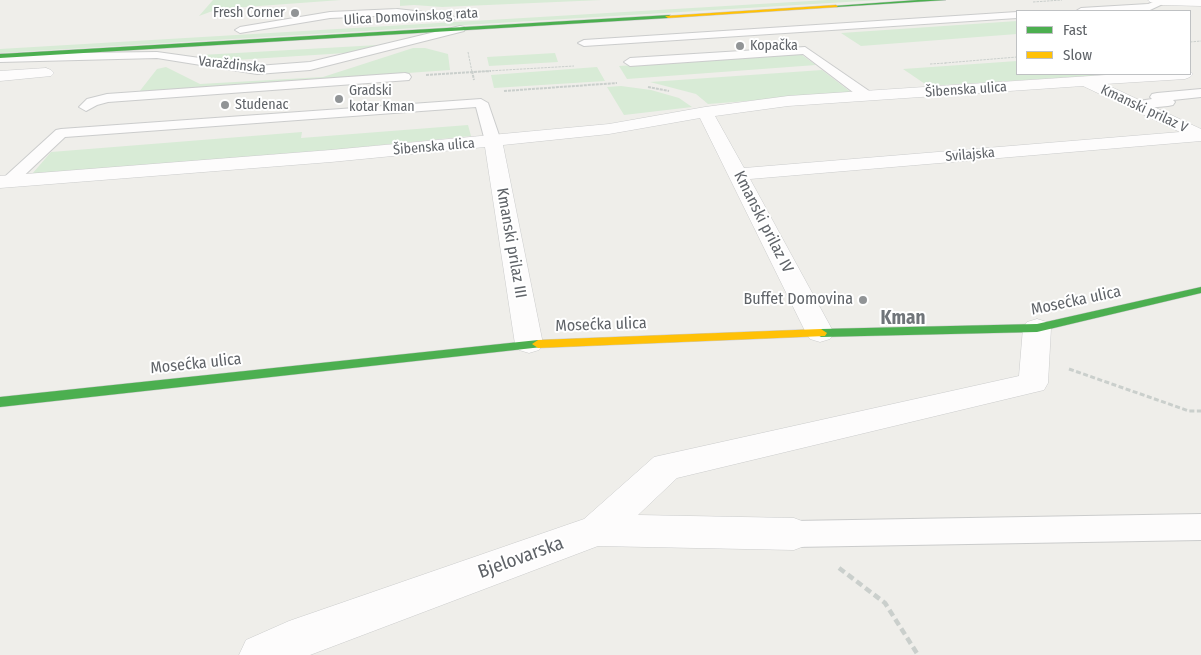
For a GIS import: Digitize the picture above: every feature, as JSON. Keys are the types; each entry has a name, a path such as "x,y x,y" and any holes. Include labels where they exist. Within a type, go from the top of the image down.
{"main road":[{"name":"Ulica Domovinskog rata","path":"137,36 760,0"},
{"name":"Ulica Domovinskog rata","path":"0,57 944,0"},
{"name":"Mosećka ulica","path":"0,402 529,344 820,333 1036,343 1201,290"}],"street":[{"path":"1158,1 1201,3"},
{"path":"0,76 46,73"},
{"name":"Šibenska ulica","path":"4,181 331,156 493,141 609,129 705,112 788,101 1173,75"},
{"name":"Kmanski prilaz V","path":"1086,82 1201,136"},
{"name":"Kmanski prilaz IV","path":"705,112 820,333"},
{"name":"Svilajska","path":"738,174 1201,136"},
{"name":"Kmanski prilaz III","path":"493,141 529,344"},
{"path":"597,530 666,467 1033,383 1036,343"},
{"name":"Bjelovarska","path":"261,655 299,639 597,530 794,534"}],"lane":[{"path":"1098,10 1150,7 1158,1"},
{"path":"584,43 1016,16"},
{"name":"Varaždinska","path":"0,57 64,58 157,55 257,70 310,66 460,29"},
{"path":"630,62 805,50 867,96"},
{"path":"46,73 64,58"},
{"path":"86,107 92,102 107,98 405,76"},
{"path":"1137,105 1168,102 1157,97 1201,93"},
{"path":"61,133 481,102 493,141"},
{"path":"4,181 61,133 73,120"},
{"path":"794,534 1201,527"}],"path":[{"path":"942,63 1016,57"},
{"path":"405,76 630,62"},
{"path":"498,92 616,83"},
{"path":"1036,343 1189,412 1201,411"},
{"path":"794,534 885,603 918,655"}],"green space":[{"path":"213,0 341,0 218,9 199,16"},
{"path":"400,0 602,0 442,7 400,6"},
{"path":"827,0 880,0 0,53 0,49"},
{"path":"1016,21 1016,34 861,46 841,33"},
{"path":"396,44 362,52 219,61 201,55"},
{"path":"413,48 425,48 448,54 450,70 139,92 157,69 166,67 200,84 323,77"},
{"path":"555,53 558,62 489,66 487,57"},
{"path":"799,53 816,65 627,79 619,66"},
{"path":"1016,61 1016,75 1105,75 928,86 903,69"},
{"path":"597,67 605,81 494,88 491,75"},
{"path":"822,70 852,93 708,104 696,94 650,82"},
{"path":"621,86 651,90 679,98 692,107 624,115 607,87"},
{"path":"468,125 471,136 342,149 32,174 51,152 302,132 301,138"}],"traffic: fast":[{"path":"836,6 944,0"},
{"path":"0,56 668,16"},
{"path":"821,333 1037,328 1201,290"},
{"path":"0,402 538,344"}],"traffic: slow":[{"path":"668,16 836,6"},
{"path":"538,344 821,333"}],"place":[{"name":"Fresh Corner","path":"295,13"},
{"name":"Kopačka","path":"740,46"},
{"name":"Gradski kotar Kman","path":"339,99"},
{"name":"Studenac","path":"225,105"},
{"name":"Buffet Domovina","path":"863,300"}],"district":[{"name":"Kman","path":"903,319"}]}
